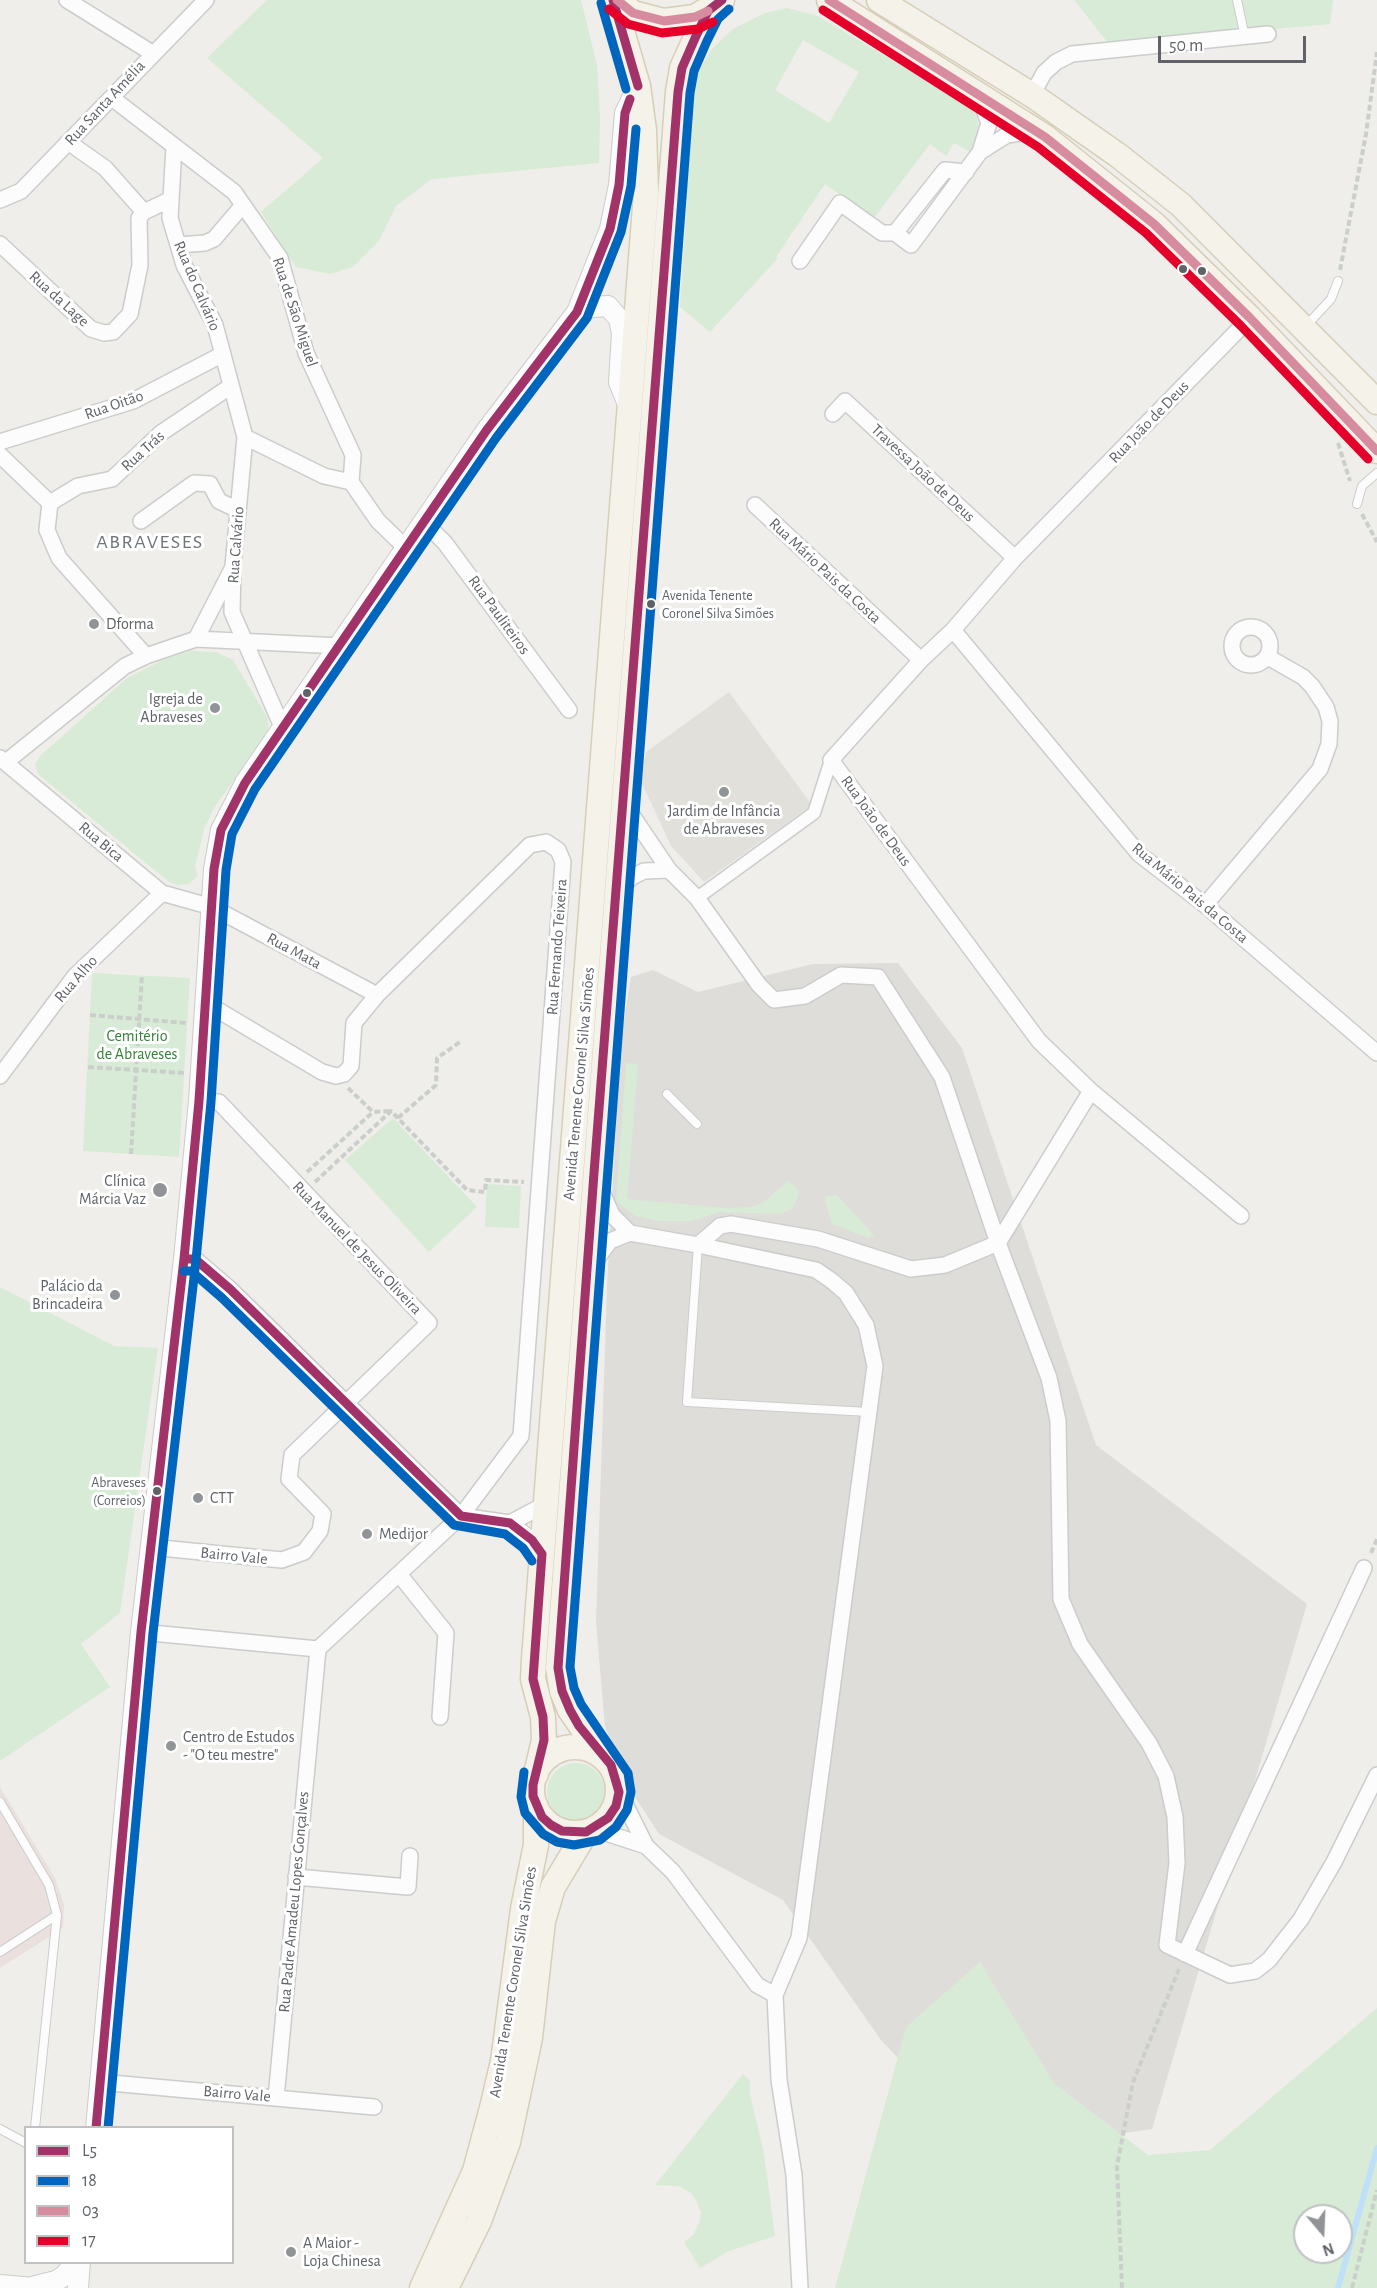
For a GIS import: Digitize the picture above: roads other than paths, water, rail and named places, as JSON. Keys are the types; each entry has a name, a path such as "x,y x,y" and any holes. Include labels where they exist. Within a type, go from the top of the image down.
{"main road":[{"path":"615,0 633,13 663,21 695,17 719,3"},
{"name":"Avenida Tenente Coronel Silva Simões","path":"536,1774 544,1740 543,1717 534,1679 542,1554 631,413 646,193 644,130 638,86 615,0"},
{"path":"829,0 1036,131 1154,224 1250,318 1377,451"},
{"path":"879,0 1032,94 1119,156 1181,205 1377,402"},
{"path":"446,2288 479,2221 508,2142 530,2038 543,1921 553,1887 590,1830 609,1818 616,1806 619,1792 614,1771 570,1710 562,1691 558,1668 678,92 682,68 719,3"},
{"path":"590,1830 562,1831 542,1817 533,1796 536,1774 551,1754 563,1749 583,1748 601,1755"},
{"name":"Avenida Tenente Coronel Silva Simões","path":"422,2288 474,2171 492,2108 503,2061 521,1919 536,1845 536,1806"}],"street":[{"path":"67,0 152,53"},
{"name":"Rua Santa Amélia","path":"0,200 21,191 112,98 152,53 206,0"},
{"path":"1032,94 1044,73 1056,62 1072,54 1268,34"},
{"path":"96,2126 141,1632 184,1259 199,1101 214,869 221,830 244,783 425,523 486,431 577,312 610,229 619,185 625,113 638,86"},
{"path":"800,261 840,203 882,233 895,233 945,170 966,172 980,152 989,123 977,94"},
{"name":"Rua de São Miguel","path":"112,98 234,192 280,258 306,353 353,455 351,482"},
{"path":"980,152 1007,135 1036,131"},
{"path":"68,142 105,168 131,194 144,212 169,200"},
{"name":"Rua do Calvário","path":"174,146 169,200 170,218 184,266 215,325 223,354"},
{"path":"178,245 205,243 214,238 243,205"},
{"name":"Rua da Lage","path":"0,244 91,328 104,333 113,332 130,314 140,265 139,218 144,212"},
{"path":"577,312 592,307 608,306 619,319 622,333 619,382 631,413"},
{"name":"Rua João de Deus","path":"1241,1216 1091,1091 1039,1041 831,760 921,660 953,630 1015,558 1250,318"},
{"name":"Rua Calvário","path":"223,354 245,437 233,566 232,612 283,729"},
{"name":"Rua Oitão","path":"1,446 132,401 223,354"},
{"name":"Rua Trás","path":"50,503 78,486 112,479 161,434 231,386"},
{"name":"Travessa João de Deus","path":"833,414 845,401 1015,558"},
{"path":"245,437 324,476 351,482 378,521 407,549"},
{"path":"1,446 50,503 47,530 59,558 147,656"},
{"path":"141,521 194,483 210,484 219,501 238,510"},
{"name":"Rua Mário Pais da Costa","path":"755,506 921,660"},
{"name":"Rua Pauliteiros","path":"425,523 446,543 568,710"},
{"path":"196,639 233,566"},
{"name":"Rua Mário Pais da Costa","path":"953,630 1139,854 1205,905 1377,1053"},
{"path":"3,760 125,666 196,639 340,646"},
{"path":"1205,905 1320,769 1326,757 1331,733 1326,707 1303,677 1268,657"},
{"name":"Rua Bica","path":"3,760 162,893 212,907"},
{"path":"698,898 814,813 831,760"},
{"path":"623,801 669,870 698,898 759,985 774,1000 805,996 841,975 878,977 942,1077 998,1243 1049,1378 1058,1421 1061,1599 1080,1644 1149,1743 1166,1776 1175,1817 1177,1863 1167,1945 1230,1975 1255,1971 1269,1960 1301,1918 1334,1862 1377,1775"},
{"name":"Rua Fernando Teixeira","path":"206,1003 322,1072 336,1076 344,1074 351,1066 354,1023 377,995 530,845 546,842 558,850 563,862 521,1436 461,1516"},
{"path":"616,893 633,877 644,871 669,870"},
{"name":"Rua Alho","path":"0,1076 75,976 162,893"},
{"name":"Rua Mata","path":"212,907 377,995"},
{"path":"698,1245 720,1226 744,1225 818,1239 911,1269 945,1265 998,1243 1091,1091"},
{"name":"Rua Manuel de Jesus Oliveira","path":"199,1101 219,1102 429,1323 344,1403"},
{"path":"594,1173 612,1215 630,1233"},
{"path":"587,1272 610,1241 630,1233 816,1270 846,1293 866,1325 875,1366 799,1938 775,1995 779,2080 794,2175 800,2288"},
{"path":"184,1259 195,1259 231,1289 461,1516 510,1523 532,1540 542,1554"},
{"name":"Bairro Vale","path":"151,1547 282,1560 304,1552 320,1531 323,1514 288,1479 292,1455 344,1403"},
{"path":"510,1523 546,1504"},
{"path":"141,1632 318,1649 461,1516"},
{"path":"1185,1954 1364,1568"},
{"path":"399,1574 446,1633 440,1717"},
{"name":"Rua Padre Amadeu Lopes Gonçalves","path":"276,2098 318,1649"},
{"path":"619,1792 646,1846 673,1872 757,1984 775,1995"},
{"path":"590,1830 646,1846"},
{"path":"297,1877 408,1887 410,1856"},
{"name":"Bairro Vale","path":"100,2082 374,2107"},
{"path":"1,2287 33,2288 56,2281 74,2264"},
{"path":"78,2288 80,2264"}],"lane":[{"path":"1237,0 1245,36"},
{"path":"1305,328 1331,299 1338,282"},
{"path":"1357,504 1362,486 1377,474"},
{"path":"667,1094 697,1124"},
{"path":"698,1245 687,1402 869,1412"},
{"path":"0,1802 49,1885 57,1915 35,2126"},
{"path":"0,1952 57,1915"},
{"path":"0,2129 24,2142"}],"waterway":[{"path":"1338,2288 1377,2148"}],"place":[{"name":"Avenida Tenente Coronel Silva Simões","path":"651,604"},
{"name":"Dforma","path":"94,624"},
{"name":"Igreja de Abraveses","path":"215,708"},
{"name":"Jardim de Infância de Abraveses","path":"724,792"},
{"name":"Clínica Márcia Vaz","path":"160,1190"},
{"name":"Palácio da Brincadeira","path":"115,1295"},
{"name":"Abraveses (Correios)","path":"157,1491"},
{"name":"CTT","path":"198,1498"},
{"name":"Medijor","path":"367,1534"},
{"name":"Centro de Estudos - \"O teu mestre\"","path":"171,1746"},
{"name":"A Maior - Loja Chinesa","path":"291,2252"}],"district":[{"name":"ABRAVESES","path":"150,542"}],"park label":[{"name":"Cemitério de Abraveses","path":"137,1045"}]}
